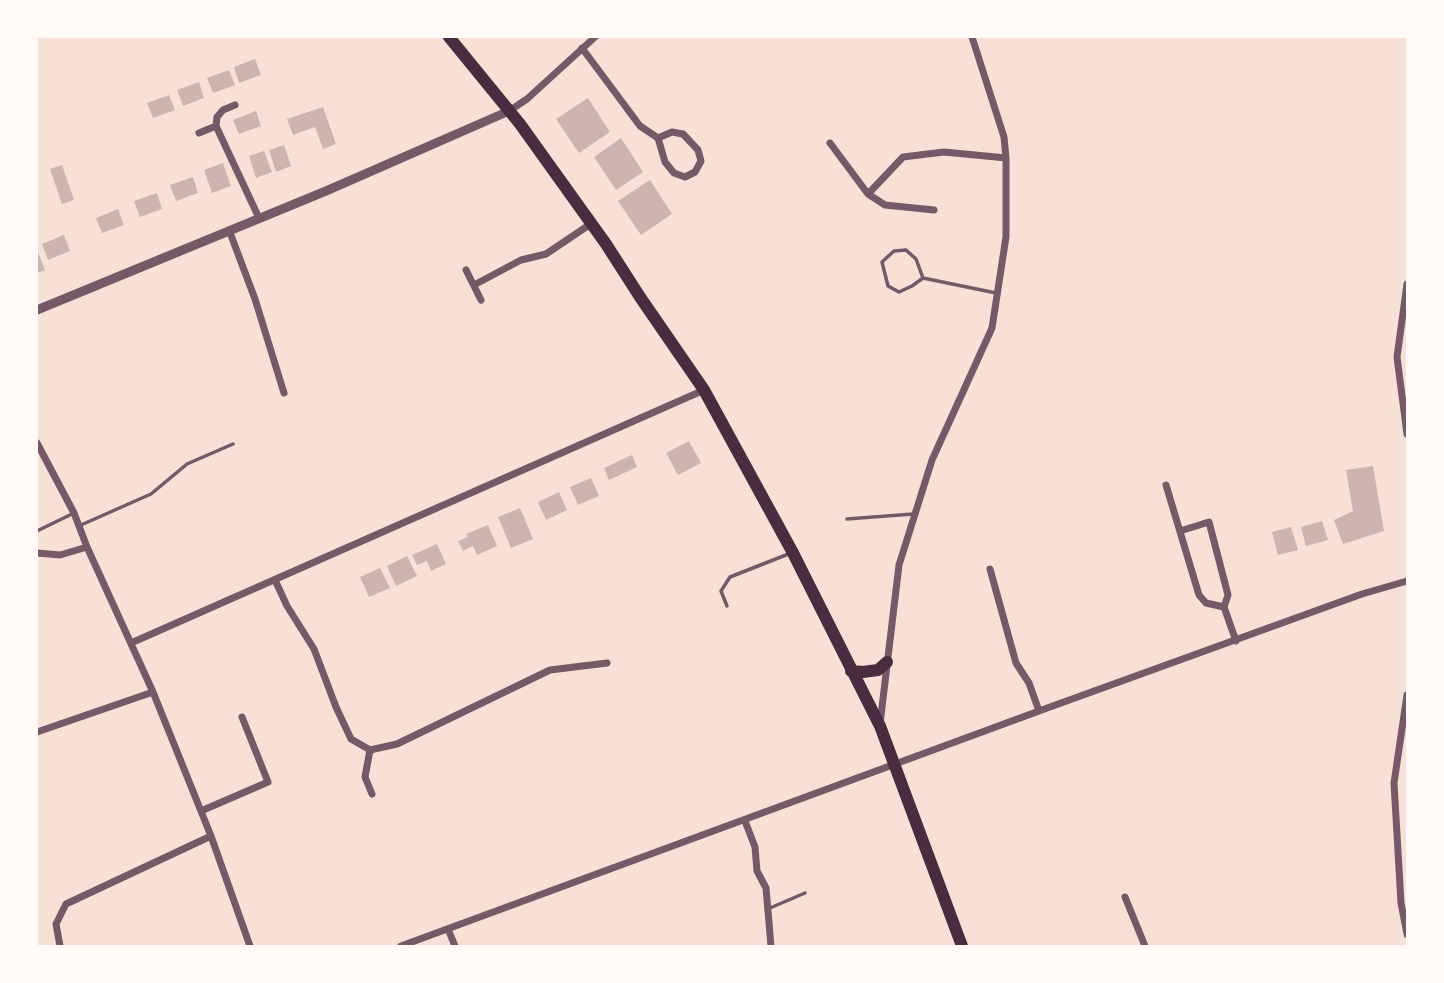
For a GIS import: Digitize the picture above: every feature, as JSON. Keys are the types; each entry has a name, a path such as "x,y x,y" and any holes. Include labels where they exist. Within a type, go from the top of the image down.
{"highway":[{"path":"449,37 509,111 592,223 704,390 793,553 880,726 962,946"},
{"path":"851,671 878,670 887,662"}],"street":[{"path":"37,310 509,111 527,99 595,37"},
{"path":"880,726 898,565 932,460 992,328 1006,237 1004,138 972,37"},
{"path":"583,48 640,126 658,138 665,162 674,173 685,177 695,173 701,160 698,150 683,134 672,132 658,138"},
{"path":"235,105 223,110 217,117 216,126 259,218"},
{"path":"199,132 216,126"},
{"path":"830,143 868,194 886,205 934,211"},
{"path":"868,194 903,157 944,152 1006,159"},
{"path":"474,285 521,260 546,254 592,223"},
{"path":"229,230 255,299 285,393"},
{"path":"466,270 481,300"},
{"path":"1407,284 1397,357 1407,434"},
{"path":"131,643 704,390"},
{"path":"37,443 74,513 153,692 211,836 250,946"},
{"path":"1166,485 1199,595 1206,603 1224,607"},
{"path":"1180,531 1209,522 1228,595 1224,607 1236,642"},
{"path":"37,553 60,555 87,547"},
{"path":"990,569 1016,663 1029,683 1039,711"},
{"path":"275,580 287,606 314,649 351,739 370,750 397,744 550,670 607,663"},
{"path":"401,946 1039,711 1236,642 1362,594 1407,581"},
{"path":"37,732 153,692"},
{"path":"1407,695 1394,783 1401,903 1407,934"},
{"path":"201,811 268,782 242,717"},
{"path":"370,750 365,777 372,794"},
{"path":"746,821 755,847 757,871 766,888 771,946"},
{"path":"60,946 56,924 66,904 211,836"},
{"path":"1125,897 1145,946"},
{"path":"449,929 455,946"}],"lane":[{"path":"923,278 916,259 906,250 894,251 882,262 888,286 899,292 923,278 998,293"},
{"path":"79,526 151,494 187,464 233,444"},
{"path":"37,531 74,513"},
{"path":"847,519 915,514"},
{"path":"727,606 721,591 730,577 793,553"},
{"path":"768,909 805,893"}],"building":[{"path":"255,59 261,75 239,83 234,67"},
{"path":"229,70 235,85 213,93 207,78"},
{"path":"199,82 204,98 183,106 177,90"},
{"path":"169,95 175,110 153,118 147,103"},
{"path":"588,98 610,132 579,153 556,119"},
{"path":"323,107 336,144 323,149 315,127 293,135 287,119"},
{"path":"256,111 261,126 239,134 233,120"},
{"path":"621,138 643,172 616,190 594,157"},
{"path":"284,145 291,166 276,172 269,150"},
{"path":"264,151 272,172 256,178 249,156"},
{"path":"223,163 231,186 212,193 204,170"},
{"path":"62,165 74,200 62,204 50,169"},
{"path":"193,177 198,193 176,201 170,185"},
{"path":"650,180 672,214 641,235 618,201"},
{"path":"157,193 162,209 140,217 134,201"},
{"path":"118,209 124,225 102,233 96,218"},
{"path":"64,235 70,251 48,260 42,244"},
{"path":"37,250 45,270 37,273"},
{"path":"689,441 701,463 678,475 666,453"},
{"path":"632,455 637,467 609,480 604,468"},
{"path":"1373,466 1384,531 1343,544 1334,520 1353,511 1346,470"},
{"path":"591,478 599,496 578,505 570,487"},
{"path":"559,492 567,510 546,520 538,502"},
{"path":"520,508 533,539 511,548 498,517"},
{"path":"1322,521 1328,540 1306,546 1301,527"},
{"path":"488,525 497,546 477,555 473,546 463,551 458,541 468,537 466,534"},
{"path":"1291,527 1298,550 1278,555 1272,532"},
{"path":"437,544 446,564 431,571 427,561 417,565 412,555"},
{"path":"407,556 417,576 396,586 387,566"},
{"path":"380,568 390,588 369,597 360,577"}]}
